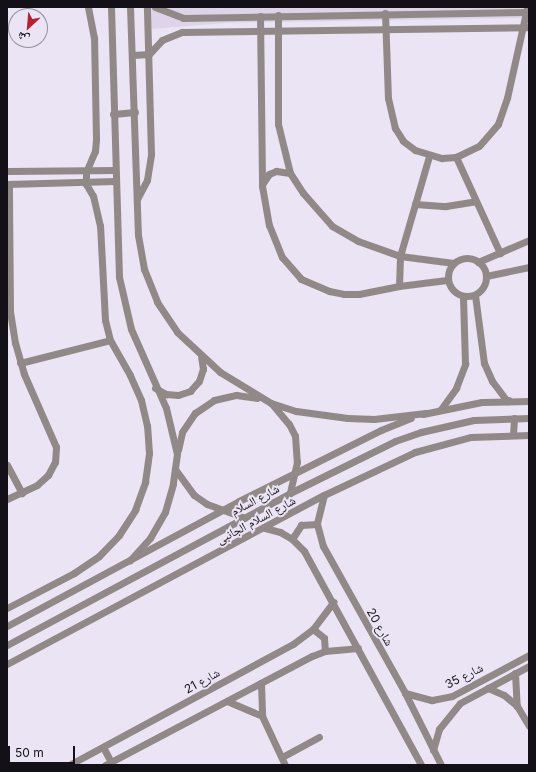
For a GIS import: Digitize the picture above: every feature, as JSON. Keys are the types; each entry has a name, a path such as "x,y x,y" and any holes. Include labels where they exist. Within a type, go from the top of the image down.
{"street":[{"path":"7,608 74,573 99,556 119,535 135,510 145,482 149,453 147,426 130,375 110,340 102,301 100,226 93,196 86,184 86,172 95,152 96,139 94,38 88,7"},
{"path":"111,7 117,257 123,303 131,329 154,387 166,408 177,454"},
{"path":"130,7 133,55 138,235 144,270 157,302 176,332 201,357 259,398 270,403 309,413 348,418 380,418 426,413"},
{"path":"137,199 147,180 152,154 147,7"},
{"path":"155,7 183,18 260,16 322,11 385,13 425,10 528,10 526,27 507,98 498,124 479,146 456,157 429,156 403,141 395,128 388,98 385,13"},
{"path":"278,15 278,124 290,173 316,209 332,226 358,241 400,256 454,263"},
{"path":"260,16 262,186 274,243 282,257 301,279 329,292 359,294 399,286 447,280"},
{"path":"133,55 149,54 162,40 182,32 526,27"},
{"path":"113,114 135,112"},
{"path":"399,286 400,256 429,156"},
{"path":"456,157 500,253"},
{"path":"7,171 86,172 115,170"},
{"path":"7,500 37,485 48,475 55,462 56,447 20,363 10,311 9,279 11,184 16,171"},
{"path":"262,186 269,174 283,171 290,173"},
{"path":"11,184 86,184 115,181"},
{"path":"415,204 446,206 476,201"},
{"path":"478,262 486,276 484,287 475,295 463,296 453,291 447,280 450,268 454,263 466,258 478,262 529,240"},
{"path":"486,276 529,266"},
{"path":"475,295 484,363 492,381 507,401 529,396"},
{"path":"441,409 456,388 465,364 463,296"},
{"path":"20,363 110,340"},
{"path":"154,387 166,394 178,395 190,391 199,381 203,369 201,357"},
{"path":"130,560 150,538 165,512 182,432 202,409 214,400 236,395 259,398"},
{"name":"شارع السلام","path":"7,626 222,511 381,430 441,409 507,401 529,401"},
{"path":"270,403 289,424 295,436 297,449 295,474 290,493"},
{"path":"513,434 514,418"},
{"name":"شارع السلام","path":"7,645 290,493 371,453 421,432 474,420 529,418"},
{"name":"شارع السلام الجانبى","path":"7,664 324,496 433,446 471,437 513,434 529,435"},
{"path":"7,465 22,493"},
{"path":"175,469 194,495 222,511 245,518"},
{"name":"شارع 20","path":"324,496 318,524 323,546 405,693 441,765"},
{"path":"292,539 301,525 318,524"},
{"path":"265,528 280,532 292,539 304,551 421,765"},
{"name":"شارع 21","path":"69,765 293,644 313,629 333,602"},
{"path":"313,629 324,638 325,652"},
{"path":"103,747 108,763 261,683 325,652 358,648"},
{"name":"شارع 35","path":"405,693 432,700 452,696 529,655"},
{"name":"شارع 35","path":"433,750 439,729 451,711 488,688 529,666"},
{"path":"515,673 517,706"},
{"path":"261,683 262,716 285,765"},
{"path":"488,688 504,695 517,706 529,726"},
{"path":"227,701 262,716"},
{"path":"282,757 319,737"}],"shaded area":[{"path":"149,7 529,7 529,18 226,23 151,29"}]}
